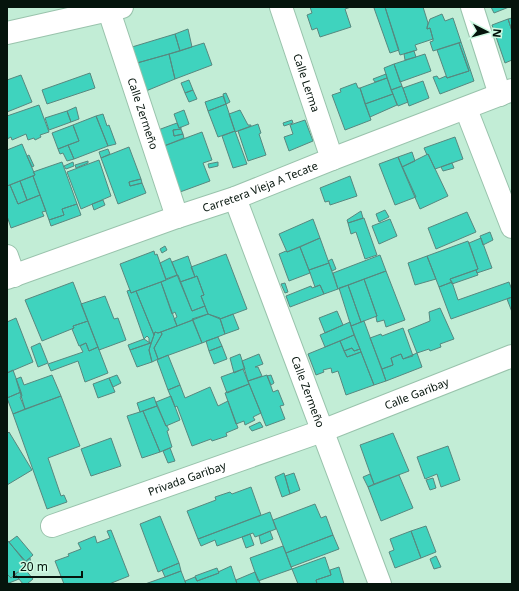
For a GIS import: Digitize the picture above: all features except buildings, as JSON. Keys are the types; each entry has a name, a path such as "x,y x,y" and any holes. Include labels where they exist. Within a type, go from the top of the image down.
{"street":[{"name":"Calle Lerma","path":"281,7 332,159"},
{"path":"472,7 506,92"},
{"path":"7,33 116,9"},
{"name":"Calle Zermeño","path":"116,9 177,217"},
{"name":"Carretera Vieja A Tecate","path":"9,270 235,198 506,92"},
{"path":"466,108 512,227"},
{"name":"Calle Zermeño","path":"235,198 380,584"},
{"name":"Calle Garibay","path":"322,431 512,356"},
{"name":"Privada Garibay","path":"52,526 322,431"}]}
